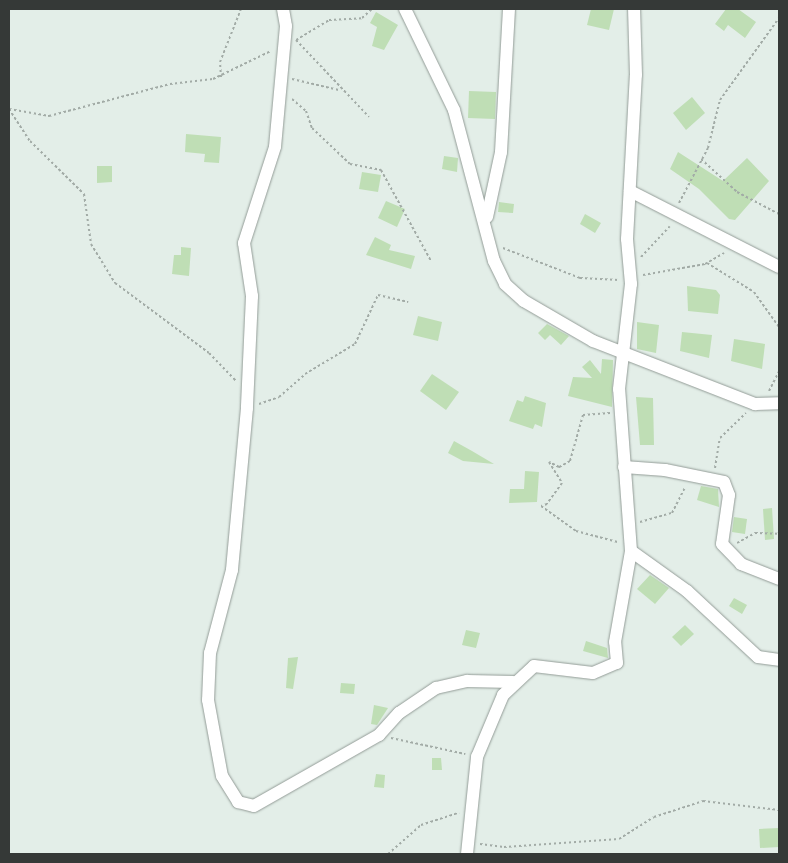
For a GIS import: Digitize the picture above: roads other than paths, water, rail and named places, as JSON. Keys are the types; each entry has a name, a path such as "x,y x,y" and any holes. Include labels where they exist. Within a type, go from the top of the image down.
{"street":[{"path":"283,9 290,42 281,78 275,147 244,243 252,296 247,408 232,570 210,653 208,700 222,776 238,802 254,806 379,735 399,712 436,688 467,681 513,682"},
{"path":"405,9 454,110 488,225 494,261 505,284 524,301 624,355 759,404 779,403"},
{"path":"488,225 501,152 509,9"},
{"path":"467,848 477,757 496,707 513,682 534,666 592,672 617,663 615,642 631,548 619,389 624,355 621,339 630,279 630,191 636,75 634,9"},
{"path":"630,191 676,212 779,267"},
{"path":"624,467 696,474 716,478 729,488 724,547 741,564 779,579"},
{"path":"631,548 687,591 758,657 779,660"}]}
